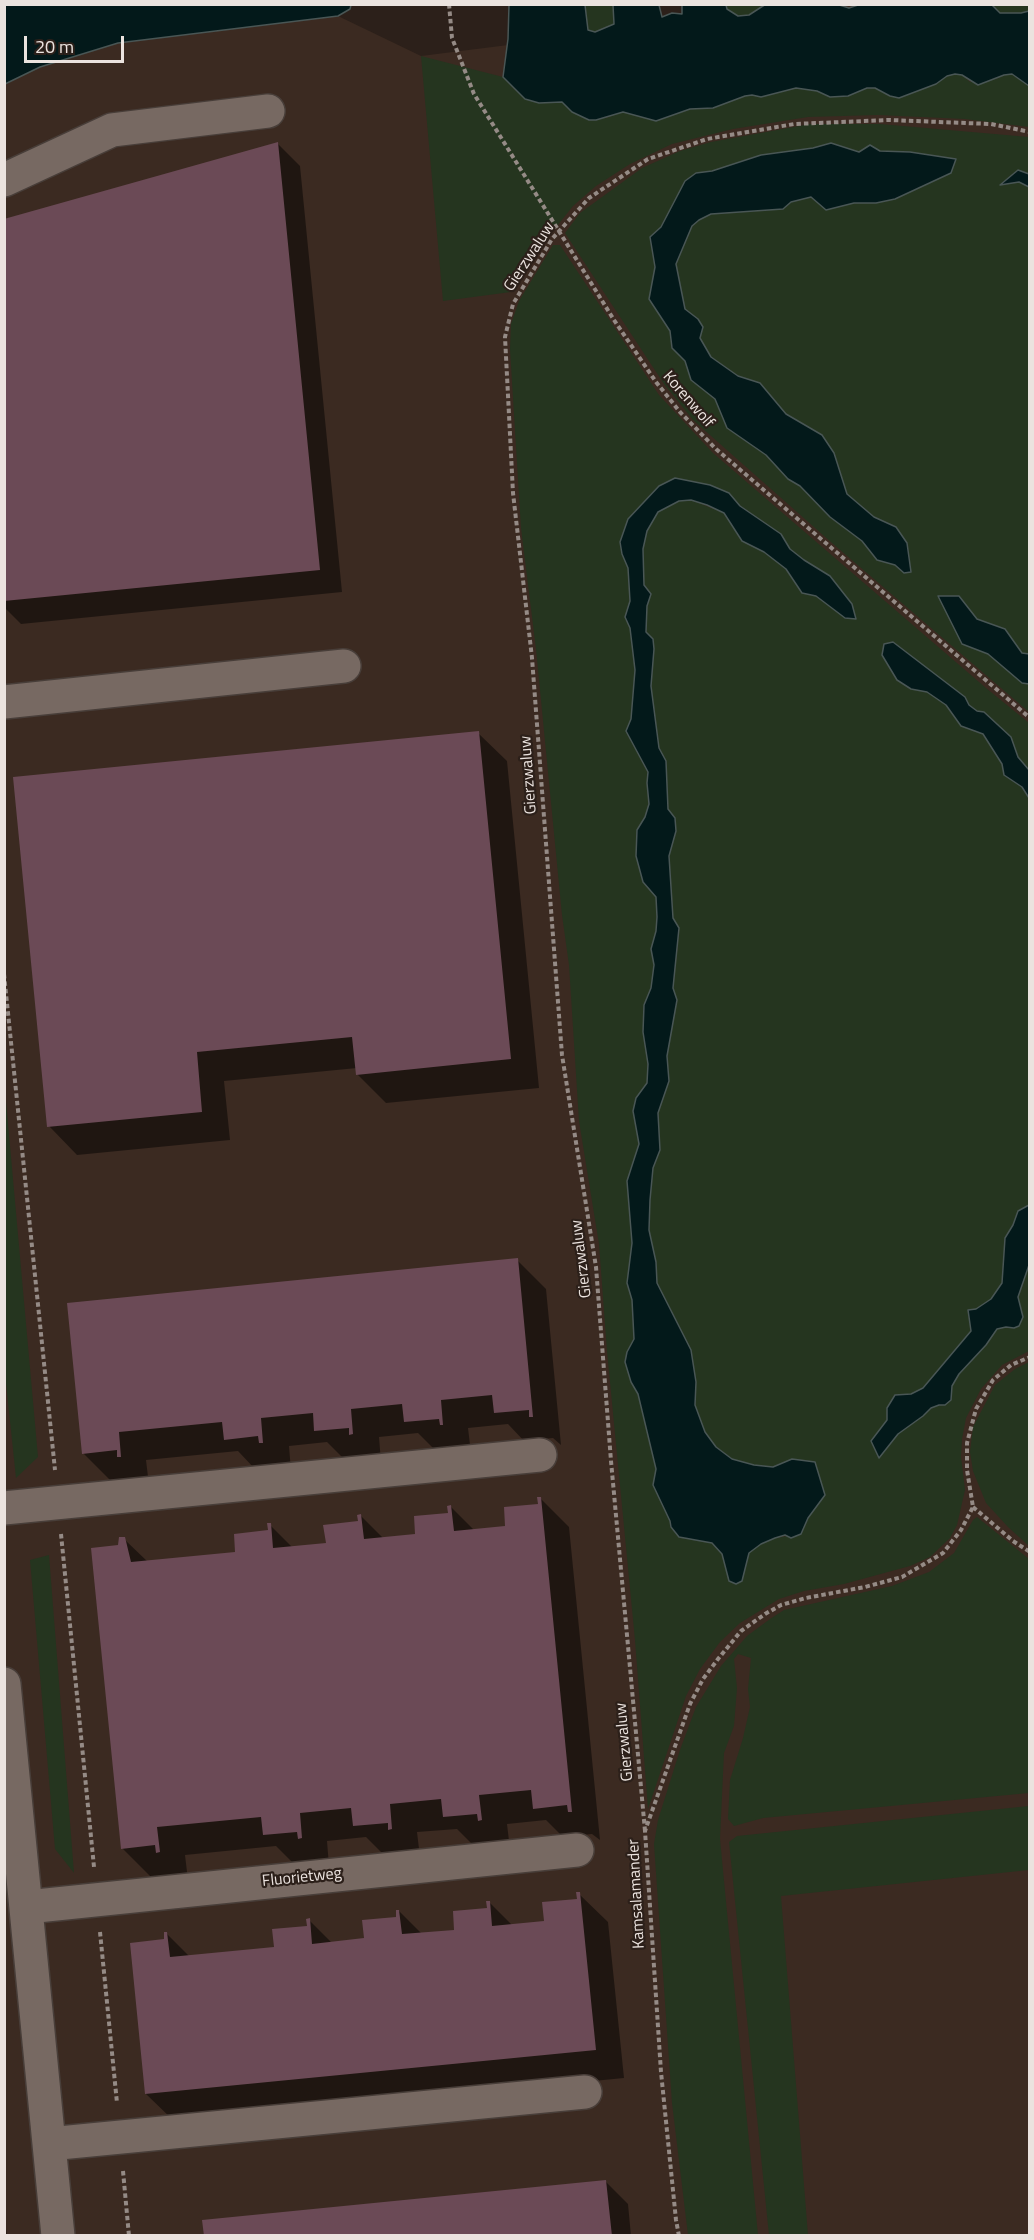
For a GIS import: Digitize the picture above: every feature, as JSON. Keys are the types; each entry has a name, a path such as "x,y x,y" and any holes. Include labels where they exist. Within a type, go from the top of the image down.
{"street":[{"path":"4,180 112,130 268,111"},
{"path":"4,702 344,666"},
{"path":"4,1508 540,1455"},
{"path":"4,1684 58,2235"},
{"name":"Fluorietweg","path":"27,1907 578,1850"},
{"path":"49,2144 585,2092"}],"path":[{"name":"Korenwolf","path":"448,4 452,38 474,94 559,234 656,382 687,419 725,456 1029,718"},
{"name":"Gierzwaluw","path":"645,1831 611,1461 596,1267 562,1055 532,658 513,493 505,337 513,304 552,239 559,234 570,217 589,198 648,159 706,139 794,124 889,120 991,124 1029,132"},
{"path":"4,974 129,2235"},
{"path":"1029,1357 1011,1365 993,1380 976,1409 967,1443 967,1470 973,1507 1029,1552"},
{"name":"Kamsalamander","path":"679,2235 661,2072 645,1831 690,1704 708,1672 741,1631 782,1605 902,1577 923,1567 943,1553 961,1530 973,1507"}],"shaded area":[{"path":"825,5 1029,5 1029,2235 5,2235 4,84 40,67 118,43 338,16 421,56"}],"green space":[{"path":"585,5 613,5 614,24 595,32 588,31"},
{"path":"726,5 766,5 749,15 738,16 727,9"},
{"path":"991,5 1029,5 1029,11 999,13"},
{"path":"421,56 503,77 515,90 539,103 562,102 572,112 606,118 623,112 656,121 690,109 713,108 745,96 761,97 796,88 817,91 830,97 848,96 867,88 875,88 899,98 956,74 962,75 970,82 996,79 1012,74 1029,86 1029,127 965,119 878,115 808,117 733,129 672,144 630,164 596,186 573,206 529,261 511,292 443,301"},
{"path":"810,124 880,124 1029,137 1029,712 693,420 664,384 565,233 580,213 642,168 680,151 711,142","holes":["831,143 859,152 870,145 880,151 910,152 956,159 932,180 895,199 876,203 854,203 826,210 812,197 791,202 783,209 711,214 692,226 676,264 685,309 698,319 700,338 711,357 738,376 760,383 786,414 822,435 847,494 874,517 896,527 907,543 911,572 904,573 895,565 877,560 862,541 830,517 800,486 788,479 766,455 727,428 715,399 691,380 685,360 672,348 670,331 649,299 655,267 650,237 661,227 676,199 696,173 712,171 761,155 813,148"]},
{"path":"553,245 560,245 659,395 713,453 1029,723 1029,770 1018,757 1011,737 969,705 965,697 911,689 927,692 946,705 961,726 983,734 1002,764 1004,775 1022,787 1029,798 1030,1205 1018,1211 1005,1238 1002,1283 991,1299 976,1309 968,1310 971,1331 923,1388 911,1394 895,1395 887,1408 887,1420 871,1441 879,1458 898,1434 931,1408 951,1400 952,1386 959,1374 986,1345 997,1329 1014,1328 1023,1317 1018,1298 1029,1265 1029,1351 1002,1365 981,1389 966,1418 961,1457 965,1490 957,1525 950,1538 930,1557 910,1566 779,1599 740,1623 720,1642 700,1669 686,1696 648,1809 599,1244 579,1121 569,965 521,528 510,349 511,324 519,301","holes":["675,478 729,493 739,505 781,534 790,549 830,576 829,605 816,596 802,593 786,569 764,552 742,541 724,513 691,500 679,501 658,512 650,525","647,532 643,549 644,585 651,594 647,606 646,632 653,639 654,649 651,686 659,748 666,761 668,809 675,818 676,831 669,856 673,918 678,944 673,989 677,1000 667,1056 669,1081 658,1113 660,1150 653,1168 650,1200 649,1230 656,1262 657,1283 691,1350 696,1382 695,1405 705,1432 716,1447 732,1459 754,1465 773,1468 792,1459 818,1502 801,1534 775,1538 749,1553 742,1581 729,1581 722,1554 712,1543 679,1537 671,1527 654,1485 656,1469 638,1394 631,1382 627,1352 634,1340 632,1300 627,1283 632,1243 627,1181 639,1144 633,1111 636,1098 647,1083 648,1064 643,1032 644,1005 651,988 654,965 651,949 657,917 657,897 643,882 637,830 645,817 649,804 648,772 626,731 631,719 635,670 630,628 625,617 630,601 628,568"]},
{"path":"4,1079 38,1457 16,1478 4,1364"},
{"path":"1029,1362 1029,1546 986,1503 973,1471 970,1452 973,1427 995,1385 1015,1369"},
{"path":"977,1517 1029,1559 1029,1793 763,1818 734,1826 728,1819 730,1780 750,1707 748,1689 751,1658 738,1654 734,1659 737,1688 734,1726 724,1753 720,1839 758,2235 688,2235 672,2103 654,1844 658,1820 696,1707 721,1666 747,1636 770,1619 784,1610 892,1586 929,1572 954,1553"},
{"path":"49,1555 74,1873 55,1849 30,1560"},
{"path":"1029,1806 1029,1870 781,1896 808,2235 769,2235 729,1842 737,1836"}],"water":[{"path":"682,4 726,5 727,9 738,16 749,15 766,4 836,4 849,8 861,4 991,4 1000,13 1029,11 1029,86 1012,74 978,85 962,75 955,74 899,98 875,88 867,88 848,96 830,97 817,91 796,88 761,97 745,96 713,108 690,109 656,121 623,112 589,120 572,112 562,102 539,103 525,99 503,77 508,39 509,5 585,5 588,30 595,32 614,24 613,5 659,5 662,17 672,13 682,14"},
{"path":"4,5 351,5 350,9 338,16 118,43 40,67 5,84"},
{"path":"831,143 859,152 870,145 880,151 910,152 956,159 951,173 895,199 876,203 854,203 826,210 811,197 791,202 783,209 711,214 692,226 676,264 685,309 698,319 703,327 700,338 711,357 738,376 760,383 786,414 822,435 834,453 847,494 874,517 896,527 907,543 911,572 904,573 895,565 877,560 862,541 830,517 800,486 788,479 766,455 727,428 715,399 691,380 685,361 672,348 670,331 649,299 655,267 650,237 661,227 685,181 696,173 712,171 761,155 813,148"},
{"path":"1018,170 1029,174 1029,187 1019,182 1000,185"},
{"path":"675,478 710,485 729,493 740,506 781,534 790,549 830,576 852,604 856,619 845,618 816,596 802,593 786,569 764,552 742,541 724,513 707,505 691,500 679,501 658,512 647,531 643,549 644,585 651,594 647,606 646,632 653,639 651,686 659,748 666,761 668,809 675,818 676,831 669,856 673,918 679,928 673,988 677,1000 667,1056 669,1081 658,1113 660,1150 653,1168 650,1200 649,1230 656,1262 657,1283 691,1350 696,1382 695,1405 705,1432 716,1447 732,1459 754,1465 773,1467 792,1459 815,1462 825,1495 808,1518 801,1534 791,1538 785,1535 775,1538 749,1553 742,1581 736,1584 729,1581 722,1554 712,1543 679,1537 671,1527 653,1485 656,1469 638,1394 631,1382 625,1362 634,1339 632,1300 627,1283 632,1243 627,1181 639,1144 633,1111 636,1098 647,1083 648,1064 643,1032 644,1005 651,988 654,965 651,949 657,917 656,897 643,882 636,856 637,830 645,817 649,804 648,772 626,731 631,719 635,670 630,628 625,617 630,601 628,568 620,542 628,519 659,486"},
{"path":"938,596 959,596 977,619 1005,629 1022,653 1029,654 1029,684 1022,683 988,654 962,644"},
{"path":"893,642 965,697 969,705 977,711 984,712 1011,737 1018,757 1029,770 1029,798 1022,787 1004,775 1002,764 983,734 961,726 946,705 927,692 911,689 897,680 882,655 884,644"},
{"path":"1029,1205 1029,1265 1018,1297 1023,1317 1019,1326 997,1329 986,1345 959,1374 952,1386 951,1400 945,1405 931,1408 898,1434 879,1458 871,1441 887,1420 887,1408 895,1395 911,1394 923,1388 971,1331 968,1310 976,1309 991,1299 1002,1283 1005,1238 1018,1211"}],"building":[{"path":"278,142 320,570 4,601 4,219"},
{"path":"479,731 511,1059 356,1075 352,1037 197,1052 202,1112 47,1127 13,777"},
{"path":"518,1258 533,1417 529,1417 529,1410 494,1413 492,1395 441,1400 443,1425 440,1425 439,1419 404,1422 402,1404 351,1409 353,1434 349,1435 349,1428 314,1431 313,1413 261,1418 263,1443 259,1443 258,1436 224,1440 222,1422 119,1432 121,1457 117,1457 117,1450 82,1454 67,1303"},
{"path":"537,1497 541,1497 572,1812 568,1812 567,1805 533,1809 531,1790 479,1795 482,1820 478,1821 477,1814 443,1817 441,1799 390,1804 392,1829 388,1830 388,1823 353,1826 351,1808 300,1813 302,1838 298,1839 297,1832 263,1835 261,1817 157,1827 160,1852 156,1853 155,1845 121,1849 91,1548 118,1545 119,1537 125,1537 131,1562 235,1552 234,1534 268,1530 267,1523 271,1523 273,1548 326,1543 323,1525 358,1521 357,1515 361,1514 364,1539 415,1534 414,1516 448,1513 447,1506 451,1505 454,1531 505,1526 504,1507 538,1504"},
{"path":"576,1892 580,1892 596,2050 145,2094 130,1943 164,1939 164,1932 167,1932 170,1957 274,1947 272,1929 307,1926 306,1919 310,1918 312,1944 364,1938 362,1920 396,1917 396,1910 399,1910 402,1934 454,1930 453,1911 487,1908 486,1901 490,1901 492,1926 544,1921 542,1902 577,1899"},
{"path":"606,2180 612,2236 204,2236 202,2220"}]}
